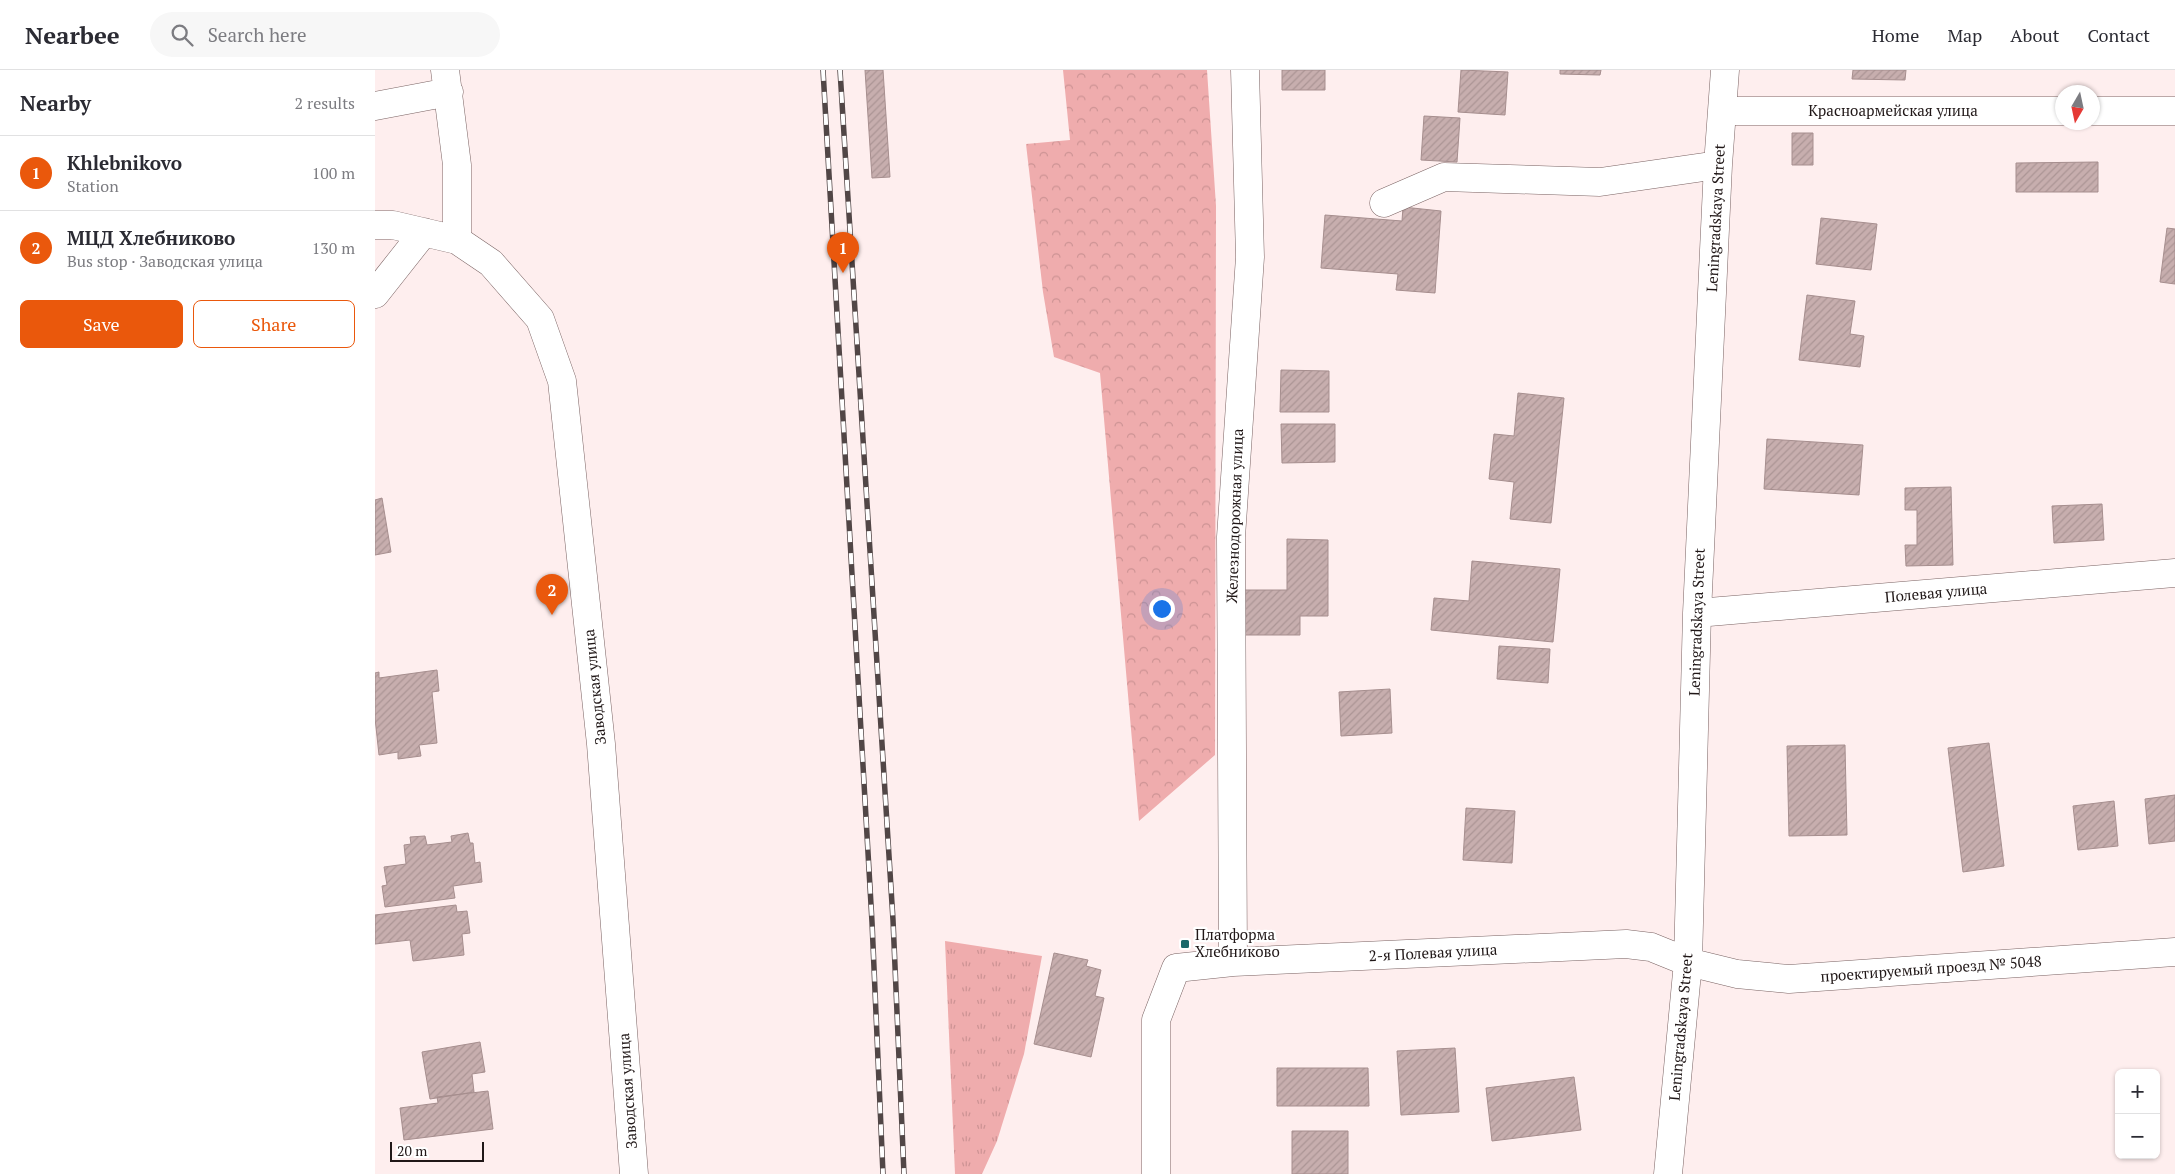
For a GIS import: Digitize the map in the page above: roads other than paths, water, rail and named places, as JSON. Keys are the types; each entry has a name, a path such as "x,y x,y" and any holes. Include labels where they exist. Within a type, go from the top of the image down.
{"street":[{"name":"Железнодорожная улица","path":"1233,962 1231,538 1250,257 1245,70"},
{"name":"Leningradskaya Street","path":"1668,1174 1688,962 1697,613 1718,165 1725,70"},
{"path":"375,106 447,81 457,165 457,240 393,225 375,225"},
{"name":"Красноармейская улица","path":"1723,111 2055,111"},
{"path":"2100,111 2175,111"},
{"path":"1384,203 1443,177 1600,182 1718,165"},
{"path":"375,294 424,232"},
{"name":"Заводская улица","path":"457,240 491,263 540,319 563,381 601,744 634,1174"},
{"name":"Полевая улица","path":"1697,613 2175,573"},
{"name":"2-я Полевая улица","path":"1156,1174 1156,1020 1177,968 1233,962 1626,944 1651,948 1688,962"},
{"name":"проектируемый проезд № 5048","path":"1688,962 1737,974 1789,979 2175,952"}],"railway":[{"path":"823,70 872,922 883,1174"},
{"path":"840,70 893,920 904,1174"}],"place":[{"name":"Khlebnikovo","path":"843,273"},
{"name":"МЦД Хлебниково","path":"552,615"},
{"name":"Платформа Хлебниково","path":"1185,944"}]}
